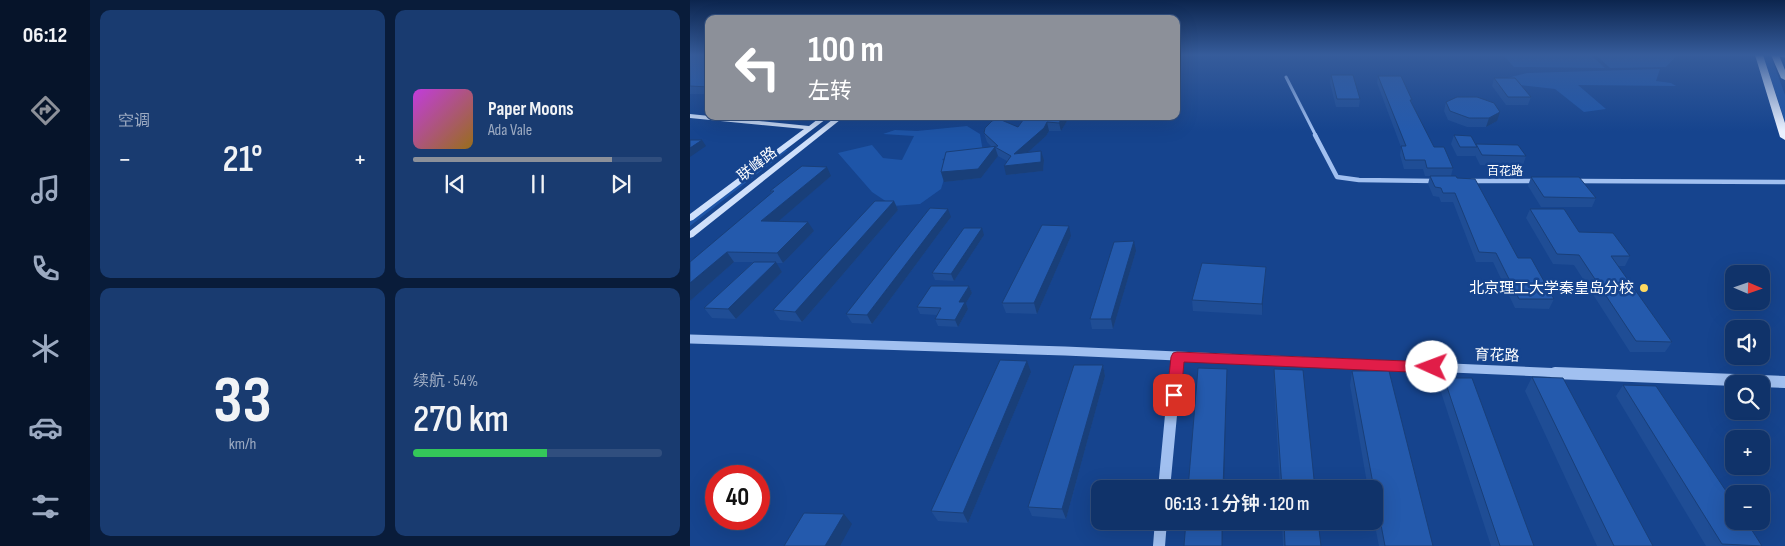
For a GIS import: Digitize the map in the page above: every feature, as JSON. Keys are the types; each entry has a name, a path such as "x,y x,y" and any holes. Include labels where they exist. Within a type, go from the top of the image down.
{"main road":[{"path":"1767,80 1785,137"},
{"path":"690,116 705,118"},
{"path":"730,120 823,129"},
{"name":"联峰路","path":"690,218 821,120"},
{"name":"联峰路","path":"690,235 836,120"}],"street":[{"path":"1288,80 1337,177 1359,180 1438,181"},
{"name":"百花路","path":"1468,181 1537,181"},
{"path":"1567,181 1785,182"},
{"name":"育花路","path":"690,339 1055,350 1177,357 1785,382"},
{"path":"1165,480 1177,357"},
{"path":"1159,546 1160,530"}],"shaded area":[{"path":"1512,80 1656,80 1671,83 1676,86 1578,85 1606,109 1584,112 1555,89 1520,85"},
{"path":"1771,80 1780,80 1785,95 1785,121"},
{"path":"967,126 980,134 983,152 942,159 948,166 941,189 920,204 893,206 872,192 838,153 872,145 883,158 902,160 914,136 883,134 895,130 917,131"},
{"path":"783,150 788,150 690,226 690,221"}],"building":[{"path":"690,80 705,80 705,87 690,86"},
{"path":"1332,80 1355,80 1360,99 1337,99"},
{"path":"1380,80 1403,80 1412,100 1410,100 1434,147 1444,147 1453,168 1427,168 1425,160 1405,160 1401,146 1406,146"},
{"path":"1496,80 1517,80 1531,97 1508,97"},
{"path":"1457,97 1477,97 1494,103 1500,112 1489,118 1469,118 1450,111 1446,102"},
{"path":"1001,120 1018,127 1023,120 1061,120 1059,123 1047,122 1044,128 1014,154 1041,151 1041,162 1004,166 1011,156 995,147 978,169 941,172 946,152 998,146 984,133 985,128 992,121"},
{"path":"1454,135 1471,136 1477,147 1460,147"},
{"path":"690,140 702,140 690,148"},
{"path":"1476,144 1518,145 1526,156 1482,155"},
{"path":"802,166 827,167 761,221 808,222 777,253 727,252 690,283 690,262 774,191 770,191"},
{"path":"1430,176 1456,176 1457,178 1475,179 1518,258 1531,258 1554,299 1519,299 1496,253 1479,252 1455,193 1443,193 1441,188 1435,187"},
{"path":"1531,177 1579,177 1596,198 1544,197"},
{"path":"875,201 894,201 795,312 773,310"},
{"path":"930,208 948,209 867,315 846,314"},
{"path":"1530,209 1564,209 1579,232 1613,233 1630,256 1611,256 1672,342 1636,341 1579,255 1557,254"},
{"path":"1042,225 1069,226 1034,303 1002,303"},
{"path":"964,228 982,228 951,274 932,273"},
{"path":"1134,241 1111,319 1090,319 1114,242"},
{"path":"754,262 776,262 728,309 704,308"},
{"path":"1202,263 1266,267 1262,304 1192,300"},
{"path":"931,286 969,286 959,302 965,302 955,320 935,319 941,308 917,307"},
{"path":"1000,360 1027,361 963,513 931,511"},
{"path":"1074,365 1103,365 1062,509 1028,507"},
{"path":"1198,368 1227,369 1223,480 1189,480"},
{"path":"1274,369 1303,370 1314,480 1281,480"},
{"path":"1352,371 1389,371 1433,546 1385,546 1382,530 1383,480 1372,480"},
{"path":"1532,377 1563,378 1653,546 1614,546"},
{"path":"1444,378 1472,378 1534,546 1500,546"},
{"path":"1623,385 1656,386 1725,490 1725,530 1752,530 1762,546 1722,544"},
{"path":"804,513 844,514 825,546 784,546"},
{"path":"1185,530 1222,530 1222,546 1184,546"},
{"path":"1284,530 1319,530 1321,546 1285,546"}],"place":[{"name":"北京理工大学秦皇岛分校","path":"1644,288"}],"route":[{"path":"1174,395 1177,357 1432,367"}]}
